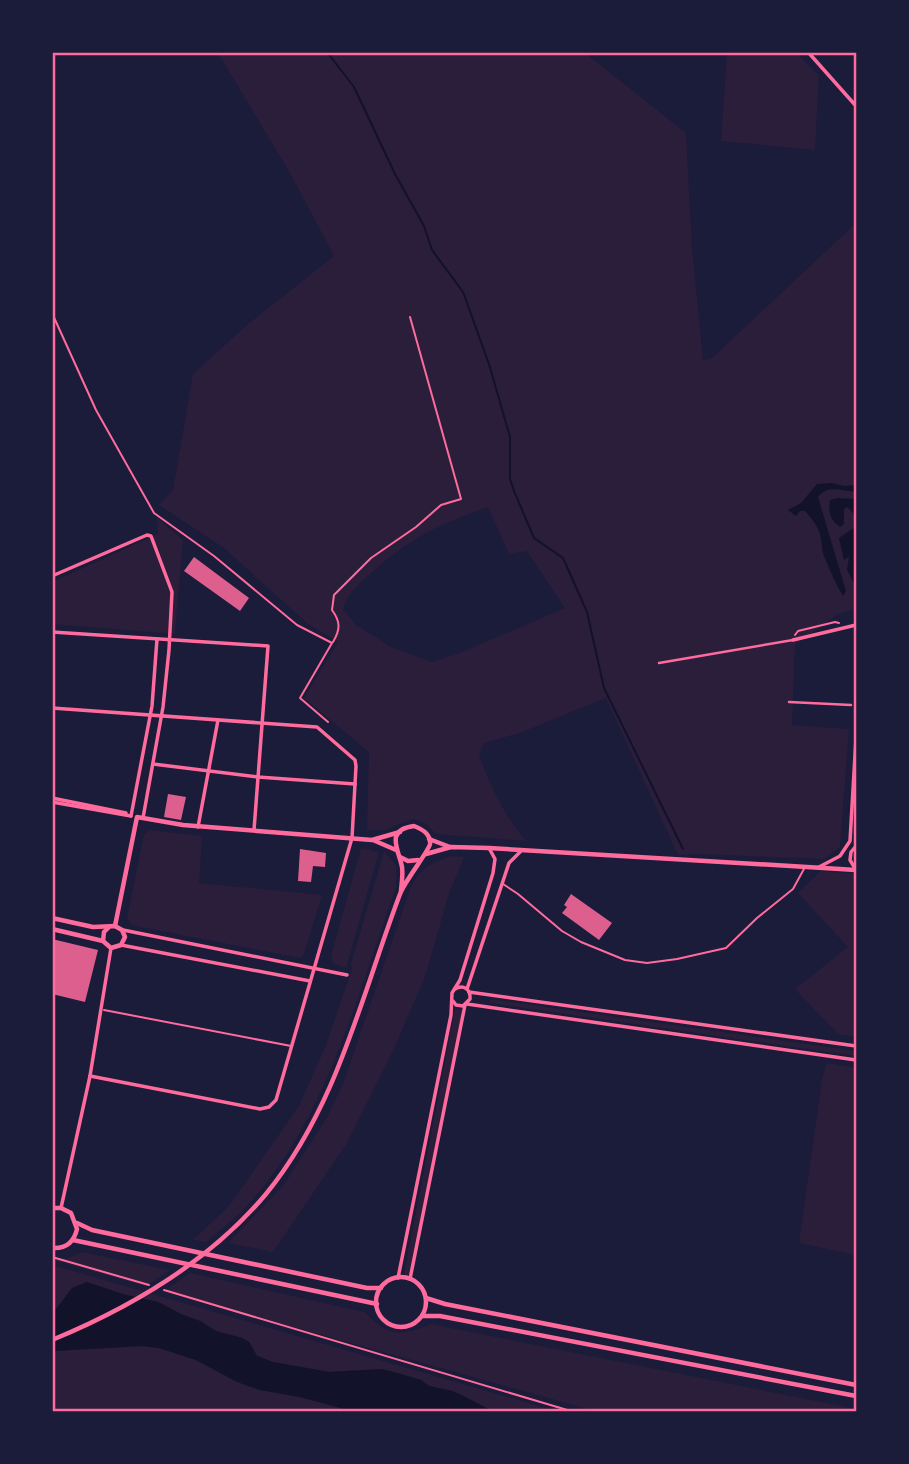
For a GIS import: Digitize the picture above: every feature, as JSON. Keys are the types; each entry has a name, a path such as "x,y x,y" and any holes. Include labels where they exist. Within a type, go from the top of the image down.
{"street":[{"path":"808,52 856,106"},
{"path":"52,576 147,535 151,536 172,592 161,716 143,818"},
{"path":"659,663 793,640 856,625"},
{"path":"52,632 268,646 254,832"},
{"path":"103,941 104,932 112,927 134,816 150,715 157,639"},
{"path":"789,702 851,705"},
{"path":"52,708 317,727 355,760 352,838 276,1100 264,1109 90,1076"},
{"path":"198,827 218,720"},
{"path":"819,867 840,856 850,841 856,738"},
{"path":"153,764 258,777 355,784"},
{"path":"52,800 198,827 372,840 396,850"},
{"path":"52,1340 129,1303 201,1256 265,1194 288,1163 320,1107 341,1062 401,890 430,846 429,839 421,828 407,827 372,840"},
{"path":"400,831 396,839 396,850 402,876 401,890"},
{"path":"429,839 451,847"},
{"path":"850,841 856,846 849,860 856,870"},
{"path":"426,854 451,847 489,848 856,870"},
{"path":"398,1278 452,996 460,980 494,873 495,859 489,848"},
{"path":"410,1279 466,1004 471,997 468,990 510,860 523,850"},
{"path":"399,856 408,861 419,860"},
{"path":"52,918 93,927 112,927 347,975"},
{"path":"52,929 103,941 111,948"},
{"path":"121,945 125,937 122,930"},
{"path":"111,948 121,945 310,981"},
{"path":"61,1208 90,1076 111,948"},
{"path":"454,989 462,987 856,1046"},
{"path":"453,1001 458,1006 466,1004 856,1060"},
{"path":"52,1208 61,1208 71,1213 77,1223 92,1230 367,1288 381,1288"},
{"path":"52,1248 63,1247 73,1240 77,1223"},
{"path":"73,1240 377,1304"},
{"path":"422,1316 426,1298 421,1286 410,1279 398,1278 381,1288 377,1304 380,1316 396,1327 409,1326 422,1316 440,1316 856,1396"},
{"path":"426,1298 445,1304 856,1385"}],"lane":[{"path":"502,884 581,943 625,960 647,963 726,948 757,918 793,890 806,866"},
{"path":"100,1010 292,1046"}],"path":[{"path":"52,313 96,410 154,513 214,556 297,625 332,643"},
{"path":"328,722 300,698 338,634 339,621 332,610 334,595 371,558 416,527 431,511 461,499 410,317"},
{"path":"52,1257 147,1285"},
{"path":"160,1289 574,1412"}],"shaded area":[{"path":"218,53 585,53 686,133 692,248 703,360 711,359 856,223 856,609 838,614 795,645 792,725 849,729 840,847 824,859 678,855 606,698 520,733 484,743 479,755 488,778 505,811 526,841 436,834 425,823 413,819 385,830 367,830 369,752 304,698 338,642 308,624 224,548 159,505 173,490 193,374 248,324 334,256 290,173","holes":["488,507 509,554 527,551 565,608 460,653 432,662 391,647 356,625 343,609 357,587 397,551 439,527"]},
{"path":"727,53 796,53 819,75 815,150 721,141"},
{"path":"817,484 856,485 856,492 831,489 818,497 846,591 843,596 824,556 815,524 805,511 800,511 796,516 788,510 801,503"},
{"path":"856,499 856,587 847,570 849,557 844,560 839,538 855,527 854,514 847,507 844,509 844,524 840,527 834,522 829,504 830,500"},
{"path":"157,518 183,540 175,634 53,624 52,582 158,534"},
{"path":"150,830 202,836 199,883 322,895 303,957 130,923 127,918 144,835"},
{"path":"361,848 379,852 346,968 333,963 331,956"},
{"path":"384,851 396,865 396,888 354,1010 321,1090 280,1165 254,1198 206,1242 193,1240 229,1206 299,1106 326,1045 352,969 351,964"},
{"path":"451,856 464,857 449,894 425,977 393,1051 347,1143 273,1252 228,1243 282,1187 326,1119 343,1084 410,889 426,868"},
{"path":"821,871 856,874 856,1037 838,1034 795,989 848,947 798,893"},
{"path":"490,999 856,1051 856,1056 490,1003"},
{"path":"455,1009 463,1010 409,1275 404,1274"},
{"path":"827,1063 856,1068 856,1255 799,1243 822,1079"},
{"path":"81,1252 170,1270 146,1286 52,1258 64,1260"},
{"path":"52,1265 556,1411 492,1411 461,1394 381,1369 329,1372 273,1362 257,1356 249,1342 242,1338 216,1331 158,1302 126,1295 53,1313"},
{"path":"190,1273 364,1312 381,1326 394,1332 402,1333 431,1324 856,1411 595,1411 164,1291"},
{"path":"87,1282 158,1302 216,1331 242,1338 249,1342 257,1356 273,1362 329,1372 381,1369 421,1380 429,1386 453,1391 492,1411 352,1411 260,1390 237,1382 196,1360 159,1348 142,1346 53,1351 53,1313 72,1288"},
{"path":"142,1346 159,1348 196,1360 260,1390 352,1411 53,1411 52,1351"}],"building":[{"path":"194,557 249,598 240,611 184,571"},
{"path":"168,794 186,797 181,820 164,817"},
{"path":"300,849 326,853 325,867 313,866 311,882 298,881"},
{"path":"571,894 612,923 599,940 562,913"},
{"path":"52,939 98,950 85,1002 52,994"}],"waterway":[{"path":"327,52 354,87 395,174 424,226 432,250 463,292 489,364 510,437 510,479 514,491 534,538 563,558 587,612 604,688 683,849"}]}
